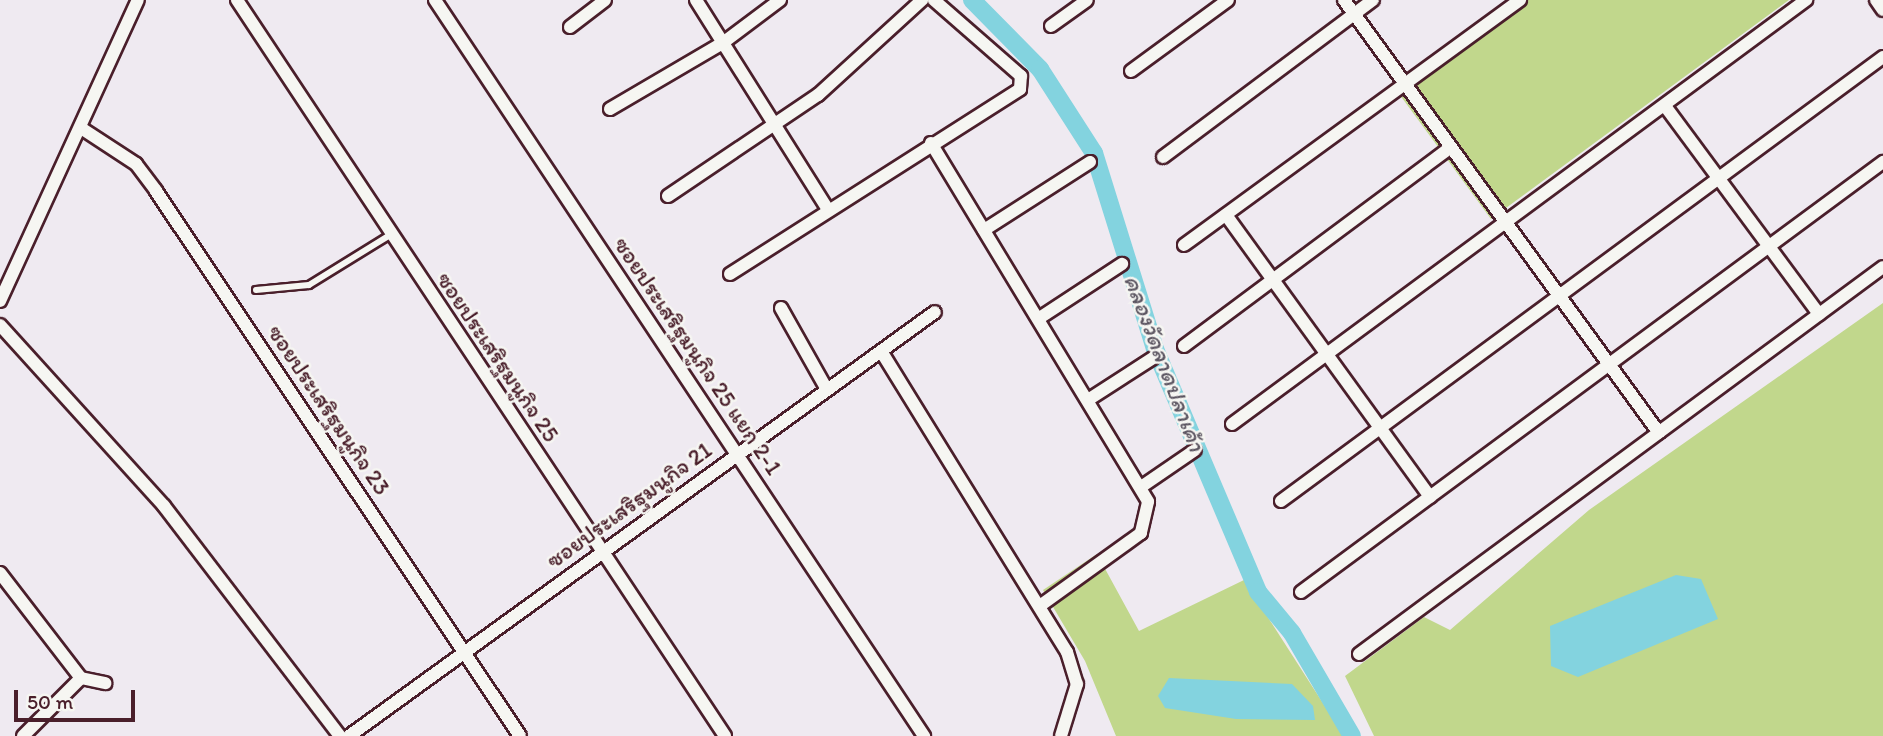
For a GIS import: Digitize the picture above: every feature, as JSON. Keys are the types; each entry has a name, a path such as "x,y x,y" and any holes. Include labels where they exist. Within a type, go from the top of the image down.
{"street":[{"path":"0,302 82,128 138,0"},
{"name":"ซอยประเสริฐมนูกิจ 25","path":"237,0 390,235 725,736"},
{"name":"ซอยประเสริฐมนูกิจ 25 แยก 2-1","path":"435,0 738,452 924,736"},
{"path":"570,27 605,0"},
{"path":"696,0 777,124 828,209"},
{"path":"610,110 724,42 780,0"},
{"path":"668,195 777,124 844,75 922,0"},
{"path":"730,274 931,143 1020,89 1023,82 934,0"},
{"path":"1051,26 1087,0"},
{"path":"1131,71 1228,0"},
{"path":"1344,0 1503,223 1659,433"},
{"path":"1163,157 1373,0"},
{"path":"1184,245 1407,87 1520,0"},
{"path":"1232,425 1807,0"},
{"path":"1876,0 1883,10"},
{"path":"1281,500 1720,180 1883,57"},
{"path":"1665,106 1819,314"},
{"name":"ซอยประเสริฐมนูกิจ 23","path":"82,128 136,164 465,650 520,736"},
{"path":"931,143 1091,398 1140,487 1150,515 1141,533 1041,606"},
{"path":"1184,346 1450,148"},
{"path":"984,230 1090,162"},
{"path":"1301,592 1883,162"},
{"path":"1226,215 1325,356 1430,497"},
{"path":"1041,317 1122,264"},
{"path":"1359,654 1883,267"},
{"path":"781,308 826,388"},
{"name":"ซอยประเสริฐมนูกิจ 21","path":"349,736 826,388 935,312"},
{"path":"0,325 164,506 340,736"},
{"path":"881,351 1041,606 1077,684 1061,736"},
{"path":"1091,398 1153,358"},
{"path":"1140,487 1195,450"},
{"path":"0,573 81,678 105,683"},
{"path":"23,736 81,678"}],"lane":[{"path":"256,290 309,285 390,235"}],"green space":[{"path":"1511,0 1789,0 1491,219 1394,87"},
{"path":"1883,303 1883,736 1374,736 1345,676 1424,617 1450,630 1589,510"},
{"path":"1097,554 1139,631 1244,580 1344,736 1116,736 1085,661 1043,590"}],"water":[{"path":"1676,575 1701,579 1718,619 1578,677 1551,666 1550,626"},
{"path":"1169,678 1292,684 1313,706 1315,720 1236,719 1165,708 1158,696"}],"waterway":[{"name":"คลองวัดลาดปลาเค้า","path":"972,0 1040,69 1094,153 1155,349 1258,592 1292,633 1352,736"}]}
